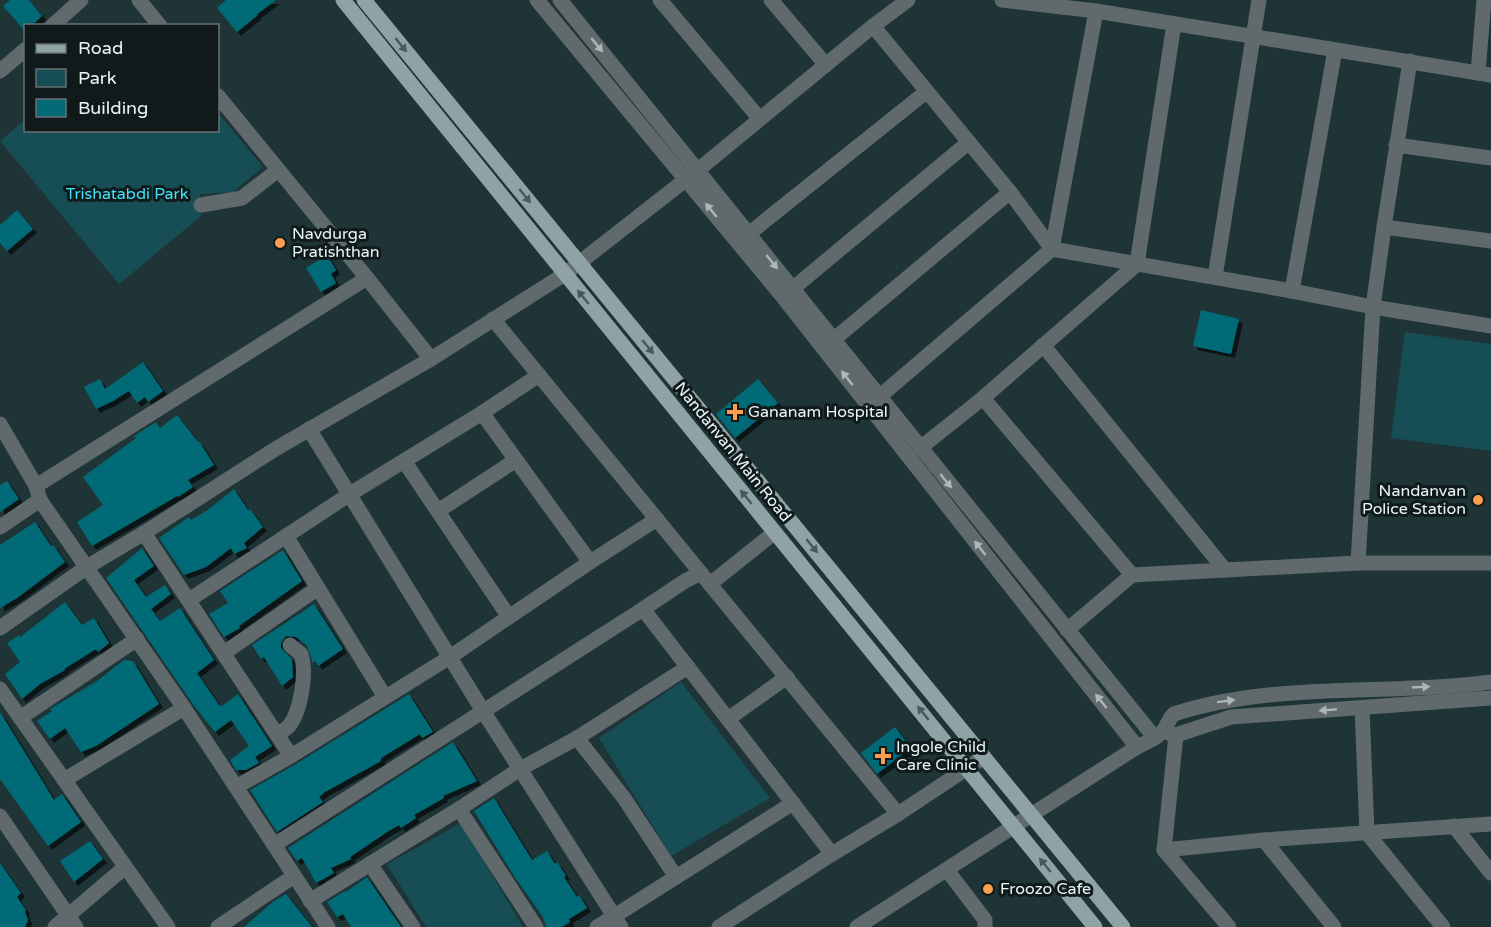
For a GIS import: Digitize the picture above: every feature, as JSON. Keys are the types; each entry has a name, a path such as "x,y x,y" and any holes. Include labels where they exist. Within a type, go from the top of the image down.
{"main road":[{"name":"Nandanvan Main Road","path":"343,0 1095,927"},
{"path":"364,0 1123,927"}],"street":[{"path":"54,24 81,0"},
{"path":"140,0 158,24"},
{"path":"537,0 692,175"},
{"path":"560,0 692,175 829,344 1137,747"},
{"path":"660,0 759,118"},
{"path":"771,0 826,65"},
{"path":"0,628 87,567 309,429 431,359 565,274 692,175 759,118 908,0"},
{"path":"1002,0 1096,11 1484,74 1484,0"},
{"path":"1215,277 1259,0"},
{"path":"879,397 1052,249 1096,11"},
{"path":"920,448 983,398 1137,264 1174,24"},
{"path":"873,26 1011,192 1052,249 1491,326"},
{"path":"1292,291 1335,50"},
{"path":"0,71 24,51"},
{"path":"1358,563 1373,307 1410,61"},
{"path":"743,238 926,92"},
{"path":"219,97 431,359"},
{"path":"788,293 969,142"},
{"path":"1396,145 1491,158"},
{"path":"201,205 242,198 278,170"},
{"path":"829,344 1011,192"},
{"path":"1384,226 1491,241"},
{"path":"0,527 38,493 367,278"},
{"path":"493,319 898,814"},
{"path":"829,344 879,397 1067,630 1164,735"},
{"path":"1043,345 1225,570"},
{"path":"189,600 350,494 482,414 539,375"},
{"path":"983,398 1132,575"},
{"path":"482,414 590,562"},
{"path":"309,429 483,711 618,922"},
{"path":"2,432 38,493 184,708 328,927"},
{"path":"438,511 516,460"},
{"path":"404,461 509,617"},
{"path":"236,787 291,756 450,657 657,519"},
{"path":"274,844 685,581 706,579 775,532"},
{"path":"144,533 291,756"},
{"path":"286,536 385,697"},
{"path":"1067,630 1132,575 1358,563 1491,563"},
{"path":"224,653 318,588"},
{"path":"643,609 832,854"},
{"path":"20,718 137,639"},
{"path":"278,735 292,721 304,682 301,654 290,645"},
{"path":"310,901 688,667"},
{"path":"728,719 787,677"},
{"path":"1228,927 1164,850 1164,735 1170,716 1209,704 1284,694 1491,682"},
{"path":"0,689 168,927"},
{"path":"857,927 1137,747 1164,735 1231,717 1491,698"},
{"path":"64,780 184,708"},
{"path":"1362,708 1367,833 1443,927"},
{"path":"576,738 624,798 676,877"},
{"path":"718,927 984,757"},
{"path":"597,927 618,922 676,877 793,803"},
{"path":"459,809 536,927"},
{"path":"0,816 73,922"},
{"path":"1164,850 1264,840 1491,824"},
{"path":"1454,826 1491,873"},
{"path":"1264,840 1334,927"},
{"path":"370,864 413,927"},
{"path":"56,927 73,922 125,867"},
{"path":"947,870 985,920 985,927"},
{"path":"218,927 294,876"}],"green space":[{"name":"Trishatabdi Park","path":"219,114 263,167 233,192 200,194 201,216 119,284 0,141 24,121 24,132 219,132"},
{"path":"1405,332 1491,344 1491,451 1391,438"},
{"path":"681,682 770,798 671,856 599,738"},
{"path":"461,823 523,927 426,927 387,864"}],"building":[{"path":"10,0 29,0 42,16 33,24 24,24 24,30 3,6"},
{"path":"226,0 276,0 237,32 217,8"},
{"path":"17,210 33,229 7,251 0,243 0,225"},
{"path":"327,255 336,270 331,274 336,283 321,292 306,268"},
{"path":"1201,310 1239,319 1231,354 1193,346"},
{"path":"143,362 163,391 148,402 145,397 137,403 129,391 96,409 84,387 100,379 105,389"},
{"path":"758,379 778,403 735,438 716,414"},
{"path":"177,415 199,441 214,465 188,480 193,487 178,497 92,546 77,522 103,505 83,477 136,438 134,436 156,422 160,428"},
{"path":"7,481 19,499 0,512 0,485"},
{"path":"234,489 263,527 244,543 247,548 234,554 231,548 206,567 184,575 159,538 189,517 191,520 209,509"},
{"path":"35,522 65,562 0,608 0,545"},
{"path":"142,548 154,566 134,580 146,597 165,585 171,594 151,609 160,621 180,608 214,660 197,673 219,705 222,706 238,694 272,746 255,757 259,763 246,770 236,770 230,760 249,746 231,720 215,732 195,707 106,578"},
{"path":"283,550 302,581 239,626 240,628 224,637 209,614 228,603 220,591"},
{"path":"65,602 82,625 94,618 109,643 98,652 96,649 40,684 22,699 5,674 20,662 7,643 19,635 20,637"},
{"path":"314,604 343,649 318,666 315,661 313,663 307,646 296,637 286,636 281,643 281,648 292,659 293,677 282,686 264,657 261,659 252,645"},
{"path":"124,660 133,661 159,704 96,746 81,752 65,728 50,739 37,721 52,711 50,709 97,681"},
{"path":"409,694 433,732 422,738 420,734 381,758 381,761 325,792 319,797 323,802 277,832 250,790"},
{"path":"0,712 54,800 62,794 81,822 48,846 0,779"},
{"path":"895,727 911,748 877,774 861,753"},
{"path":"453,742 477,781 443,796 444,798 414,815 416,818 401,828 399,825 350,857 351,859 331,868 334,873 316,883 302,858 297,861 288,848"},
{"path":"494,798 532,860 547,851 555,864 557,862 577,897 579,895 587,908 569,919 570,922 562,927 546,927 543,917 516,879 474,811"},
{"path":"90,841 103,859 74,882 60,861"},
{"path":"0,863 21,893 17,897 26,910 28,920 25,927 0,927"},
{"path":"367,877 401,927 351,927 343,914 337,917 327,902"},
{"path":"286,894 312,927 244,927 274,901"}],"place":[{"name":"Navdurga Pratishthan","path":"280,243"},
{"name":"Gananam Hospital","path":"735,412"},
{"name":"Nandanvan Police Station","path":"1478,500"},
{"name":"Ingole Child Care Clinic","path":"883,756"},
{"name":"Froozo Cafe","path":"988,889"}]}
